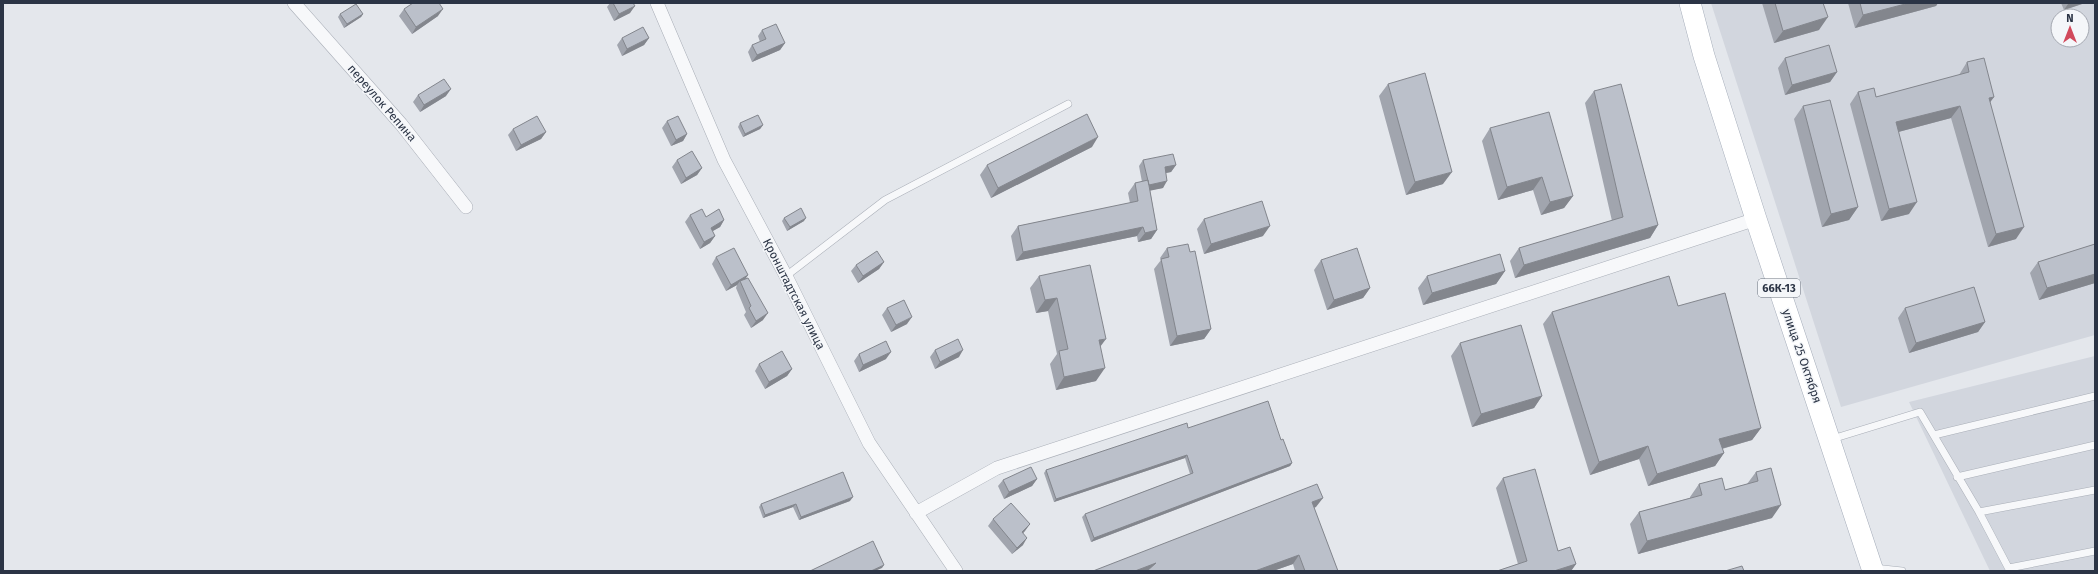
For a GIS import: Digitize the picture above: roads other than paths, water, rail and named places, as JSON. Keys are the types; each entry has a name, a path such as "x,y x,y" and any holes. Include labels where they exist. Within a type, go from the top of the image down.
{"main road":[{"name":"улица 25 Октября","path":"1690,3 1704,56 1756,219 1872,569"}],"street":[{"name":"переулок Репина","path":"294,3 401,124 466,207"},
{"name":"Кронштадтская улица","path":"656,3 724,160 786,276 869,443 956,571"},
{"path":"916,513 997,468 1756,219"}],"lane":[{"path":"786,276 886,200 1068,104"},
{"path":"1934,435 2095,396"},
{"path":"1830,440 1920,412 1979,512 2010,570 2095,551"},
{"path":"1957,477 2095,445"},
{"path":"1979,512 2095,490"},
{"path":"1872,569 1902,571"}]}
